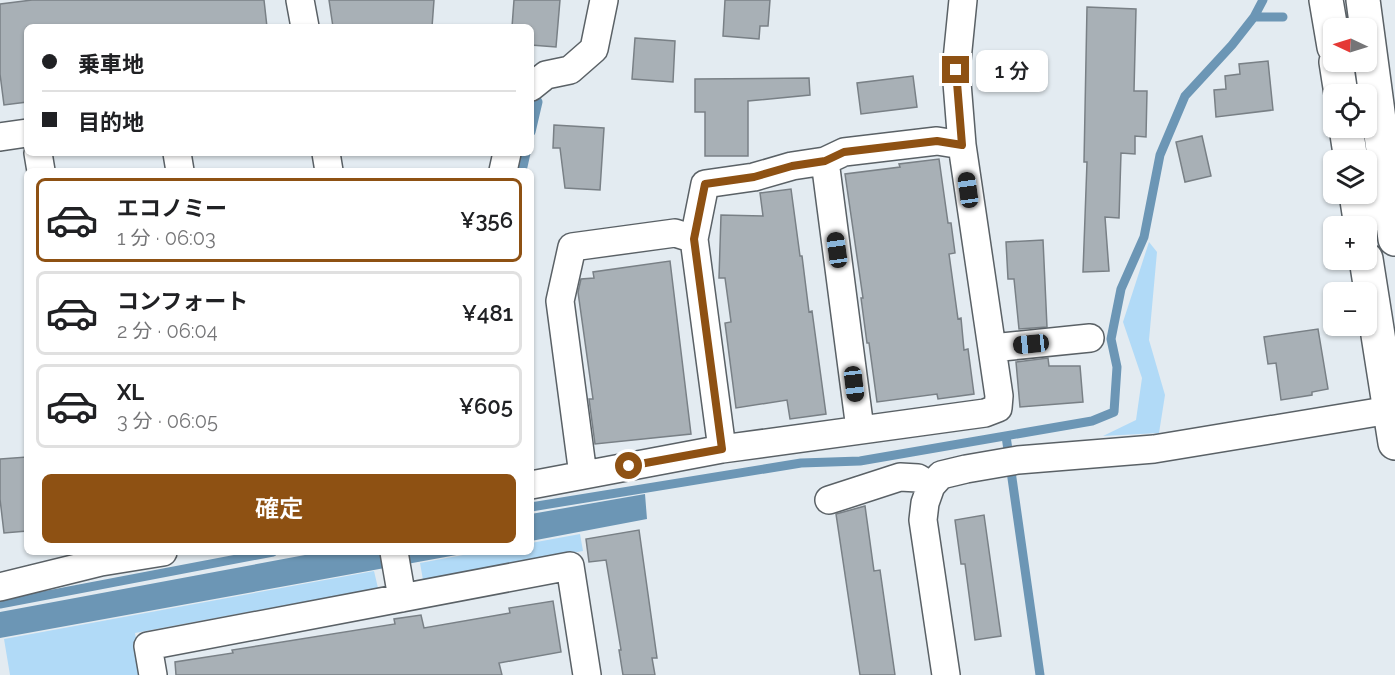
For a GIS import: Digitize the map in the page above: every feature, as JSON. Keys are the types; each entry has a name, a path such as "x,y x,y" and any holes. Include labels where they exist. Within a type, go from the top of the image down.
{"highway":[{"path":"1326,0 1329,18"},
{"path":"1363,0 1395,239"},
{"path":"1368,270 1395,443"}],"street":[{"path":"300,0 304,24"},
{"path":"534,85 546,75 570,70 594,49 604,0"},
{"path":"534,484 722,449 985,413 998,408 999,396 962,145 956,70 963,0"},
{"path":"0,137 24,133"},
{"path":"722,449 694,239 705,184 754,177 792,166 825,161 844,152 937,141 962,145"},
{"path":"825,161 860,429"},
{"path":"583,475 560,302 572,247 675,233 694,239"},
{"path":"992,348 1090,338"},
{"path":"946,675 923,520 932,486 941,475 1010,461 1154,449 1390,410"},
{"path":"829,500 900,477 918,478 932,486"},
{"path":"0,587 101,557 126,555"},
{"path":"395,555 402,598"},
{"path":"153,675 148,646 570,566 587,675"}],"shaded area":[{"path":"1149,242 1157,252 1149,340 1165,395 1159,433 1103,436 1136,420 1142,378 1123,322"},
{"path":"645,494 647,519 534,540 534,513"},
{"path":"580,534 583,551 423,580 420,563 463,555 534,555 534,542"},
{"path":"305,555 456,555 0,638 0,612"},
{"path":"374,571 378,588 135,633 142,675 10,675 4,639"}],"building":[{"path":"32,0 264,0 267,24 24,24 24,102 4,105 0,74 0,4"},
{"path":"329,0 434,0 432,24 333,24"},
{"path":"514,0 560,0 556,47 534,45 534,24 512,24"},
{"path":"725,0 770,0 768,26 760,26 759,39 723,36"},
{"path":"1087,7 1136,9 1134,91 1147,91 1146,137 1135,136 1135,154 1121,153 1119,218 1105,217 1109,271 1083,272 1087,162 1084,162"},
{"path":"635,38 675,41 673,82 632,79"},
{"path":"1268,61 1273,110 1216,117 1214,90 1226,89 1225,76 1240,74 1239,64"},
{"path":"913,76 917,107 861,114 857,83"},
{"path":"809,78 810,95 748,101 748,156 705,156 705,112 695,112 695,79"},
{"path":"554,125 604,128 600,190 565,188 560,148 553,148"},
{"path":"1202,136 1211,176 1185,182 1176,142"},
{"path":"939,159 948,223 951,223 955,253 949,254 958,319 961,318 964,350 968,349 974,394 938,399 937,394 877,402 845,174"},
{"path":"791,189 809,312 812,311 826,414 790,419 787,400 736,408 725,323 731,322 725,278 719,278 721,215 763,216 760,193"},
{"path":"1043,240 1047,327 1019,329 1014,279 1008,279 1006,242"},
{"path":"670,261 691,434 595,444 589,399 593,399 578,292 581,279 594,278 593,272"},
{"path":"1318,329 1328,389 1312,392 1312,395 1281,400 1276,363 1268,364 1264,337"},
{"path":"1048,358 1049,366 1080,366 1083,402 1020,407 1016,362"},
{"path":"24,457 24,531 4,533 0,499 0,459"},
{"path":"865,506 874,571 880,570 895,675 860,675 836,514"},
{"path":"984,515 1001,636 975,640 965,564 961,564 955,520"},
{"path":"639,530 657,658 652,658 655,675 623,675 606,560 589,562 586,539"},
{"path":"553,601 561,652 499,663 502,675 176,675 175,662 233,653 232,650 395,624 394,619 421,615 424,628 510,613 509,608"}],"waterway":[{"path":"534,507 801,463 860,461 1092,421 1114,412 1117,367 1111,339 1121,289 1144,237 1160,155 1185,96 1232,45 1254,17 1263,0"},
{"path":"1254,17 1283,17"},
{"path":"534,95 538,102 534,119"},
{"path":"523,168 525,156"},
{"path":"1006,436 1040,675"},
{"path":"0,604 257,555"}],"route":[{"path":"629,466 722,449 694,239 705,184 754,177 792,166 825,161 844,152 937,141 962,145 956,70"}]}
